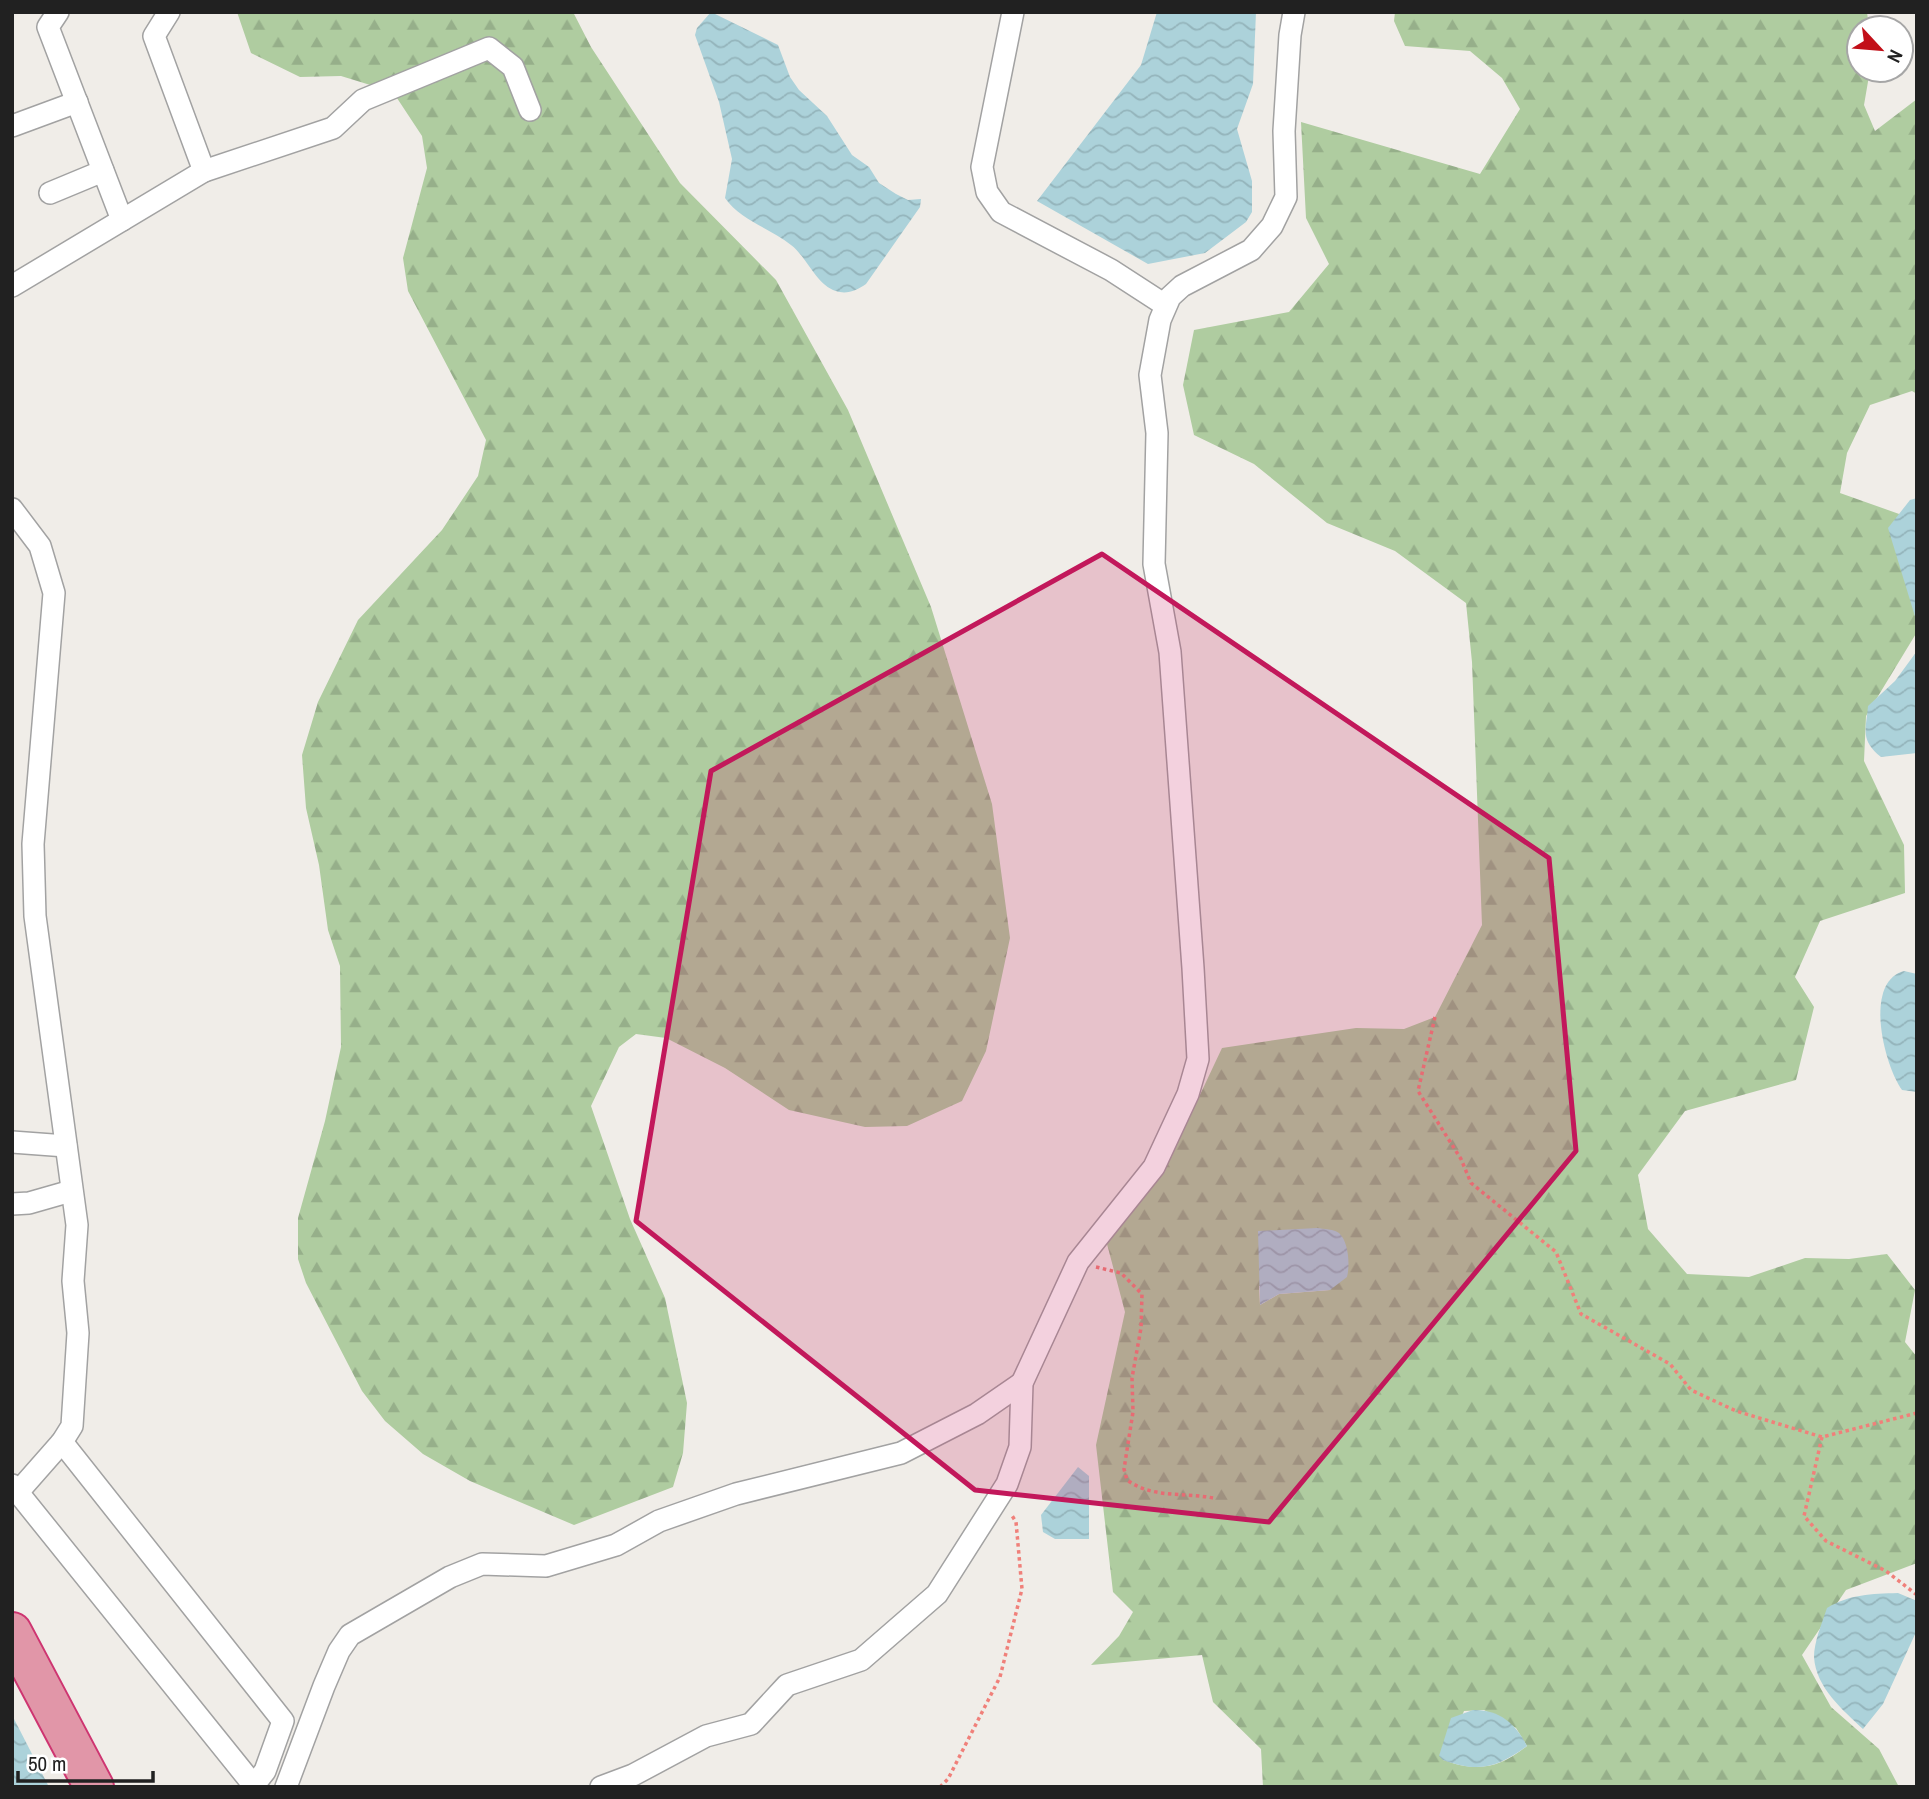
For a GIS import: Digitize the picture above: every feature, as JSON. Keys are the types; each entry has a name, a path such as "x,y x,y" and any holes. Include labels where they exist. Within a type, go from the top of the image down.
{"highway":[{"path":"12,1632 94,1787"}],"street":[{"path":"58,12 48,27 122,220"},
{"path":"169,12 154,36 204,171"},
{"path":"1013,12 982,167 986,192 1001,212 1111,271 1164,305"},
{"path":"601,1787 633,1775 706,1736 751,1724 787,1685 861,1661 937,1594 1001,1497 1020,1447 1022,1383 1078,1262 1154,1167 1188,1094 1198,1059 1179,748 1170,652 1154,564 1157,433 1150,375 1164,305 1182,286 1251,250 1272,226 1286,197 1284,131 1294,12"},
{"path":"12,286 204,171 332,128 363,100 489,48 513,66 530,110"},
{"path":"12,126 77,102"},
{"path":"50,193 103,171"},
{"path":"12,509 40,545 54,593 33,844 35,916 77,1225 73,1281 78,1333 72,1426 62,1442 15,1488 254,1786 265,1771 283,1721 62,1442"},
{"path":"12,1142 66,1146"},
{"path":"12,1204 29,1203 71,1191"},
{"path":"286,1787 324,1686 339,1651 350,1635 450,1577 482,1564 546,1566 616,1545 659,1521 736,1494 901,1453 977,1414 1022,1383"}],"path":[{"path":"1435,1017 1418,1091 1461,1159 1471,1183 1556,1252 1581,1314 1670,1364 1691,1390 1736,1411 1822,1437 1917,1412"},
{"path":"1078,1262 1121,1273 1142,1294 1141,1328 1132,1378 1133,1412 1124,1469 1127,1480 1151,1493 1192,1494 1213,1498"},
{"path":"1822,1437 1804,1516 1826,1541 1886,1571 1917,1595"},
{"path":"940,1787 948,1779 1000,1677 1022,1589 1016,1522 1001,1497"}],"highlighted area":[{"path":"1102,554 1549,858 1576,1151 1269,1522 975,1490 636,1221 711,771"}],"green space":[{"path":"237,12 573,12 591,47 680,183 776,280 848,410 931,607 992,804 1010,938 986,1051 962,1101 907,1126 865,1127 789,1110 725,1068 666,1038 636,1034 619,1047 591,1106 630,1219 665,1298 687,1403 683,1453 673,1487 574,1525 470,1481 423,1454 385,1421 362,1391 306,1283 298,1259 298,1218 325,1121 341,1047 340,966 328,930 319,865 306,808 302,755 318,702 358,620 442,530 478,476 486,440 408,291 403,258 427,168 422,136 393,92 341,76 300,77 251,53"},
{"path":"1395,12 1867,12 1845,14 1845,84 1868,84 1864,105 1875,131 1917,99 1917,394 1912,391 1870,405 1847,453 1840,493 1902,515 1917,632 1866,716 1864,761 1904,845 1905,893 1820,921 1795,977 1814,1007 1796,1080 1685,1111 1638,1175 1648,1229 1687,1274 1749,1277 1805,1258 1849,1259 1887,1254 1915,1290 1905,1342 1917,1357 1917,1563 1846,1590 1802,1655 1831,1707 1879,1749 1899,1787 1263,1787 1261,1749 1213,1702 1202,1655 1091,1665 1119,1636 1133,1612 1113,1592 1096,1445 1125,1312 1107,1244 1166,1167 1222,1048 1356,1028 1404,1029 1435,1017 1482,925 1472,662 1466,603 1395,551 1327,523 1254,464 1194,435 1183,385 1194,330 1289,312 1329,264 1306,218 1301,122 1480,174 1520,109 1502,78 1470,51 1405,46 1394,21","holes":["1259,1286 1330,1290 1279,1294 1260,1305","1484,1710 1516,1728 1527,1746 1497,1764 1477,1767 1443,1760 1464,1711"]}],"water":[{"path":"711,12 778,45 790,77 799,90 827,116 852,155 869,167 879,183 896,194 908,200 921,199 920,207 866,284 859,288 844,292 829,288 797,250 747,218 725,198 732,159 719,102 695,35 697,28"},
{"path":"1157,12 1256,12 1253,84 1237,129 1252,181 1252,212 1246,222 1205,253 1148,264 1037,201 1141,65"},
{"path":"1917,498 1917,623 1888,528 1910,500"},
{"path":"1917,651 1917,753 1881,757 1867,740 1868,706 1895,681"},
{"path":"1904,971 1917,974 1917,1092 1902,1090 1895,1078 1881,1025 1884,991 1891,978"},
{"path":"1317,1228 1334,1231 1342,1237 1348,1254 1347,1277 1330,1290 1279,1294 1260,1305 1258,1231"},
{"path":"1078,1467 1089,1476 1089,1539 1055,1539 1043,1532 1041,1515"},
{"path":"1898,1593 1917,1601 1917,1630 1883,1704 1863,1729 1832,1698 1820,1679 1814,1657 1817,1639 1827,1608 1852,1597"},
{"path":"1473,1710 1491,1712 1506,1719 1518,1731 1527,1746 1496,1764 1487,1766 1467,1766 1443,1760 1439,1756 1451,1718"},
{"path":"12,1715 49,1787 12,1787"}]}
